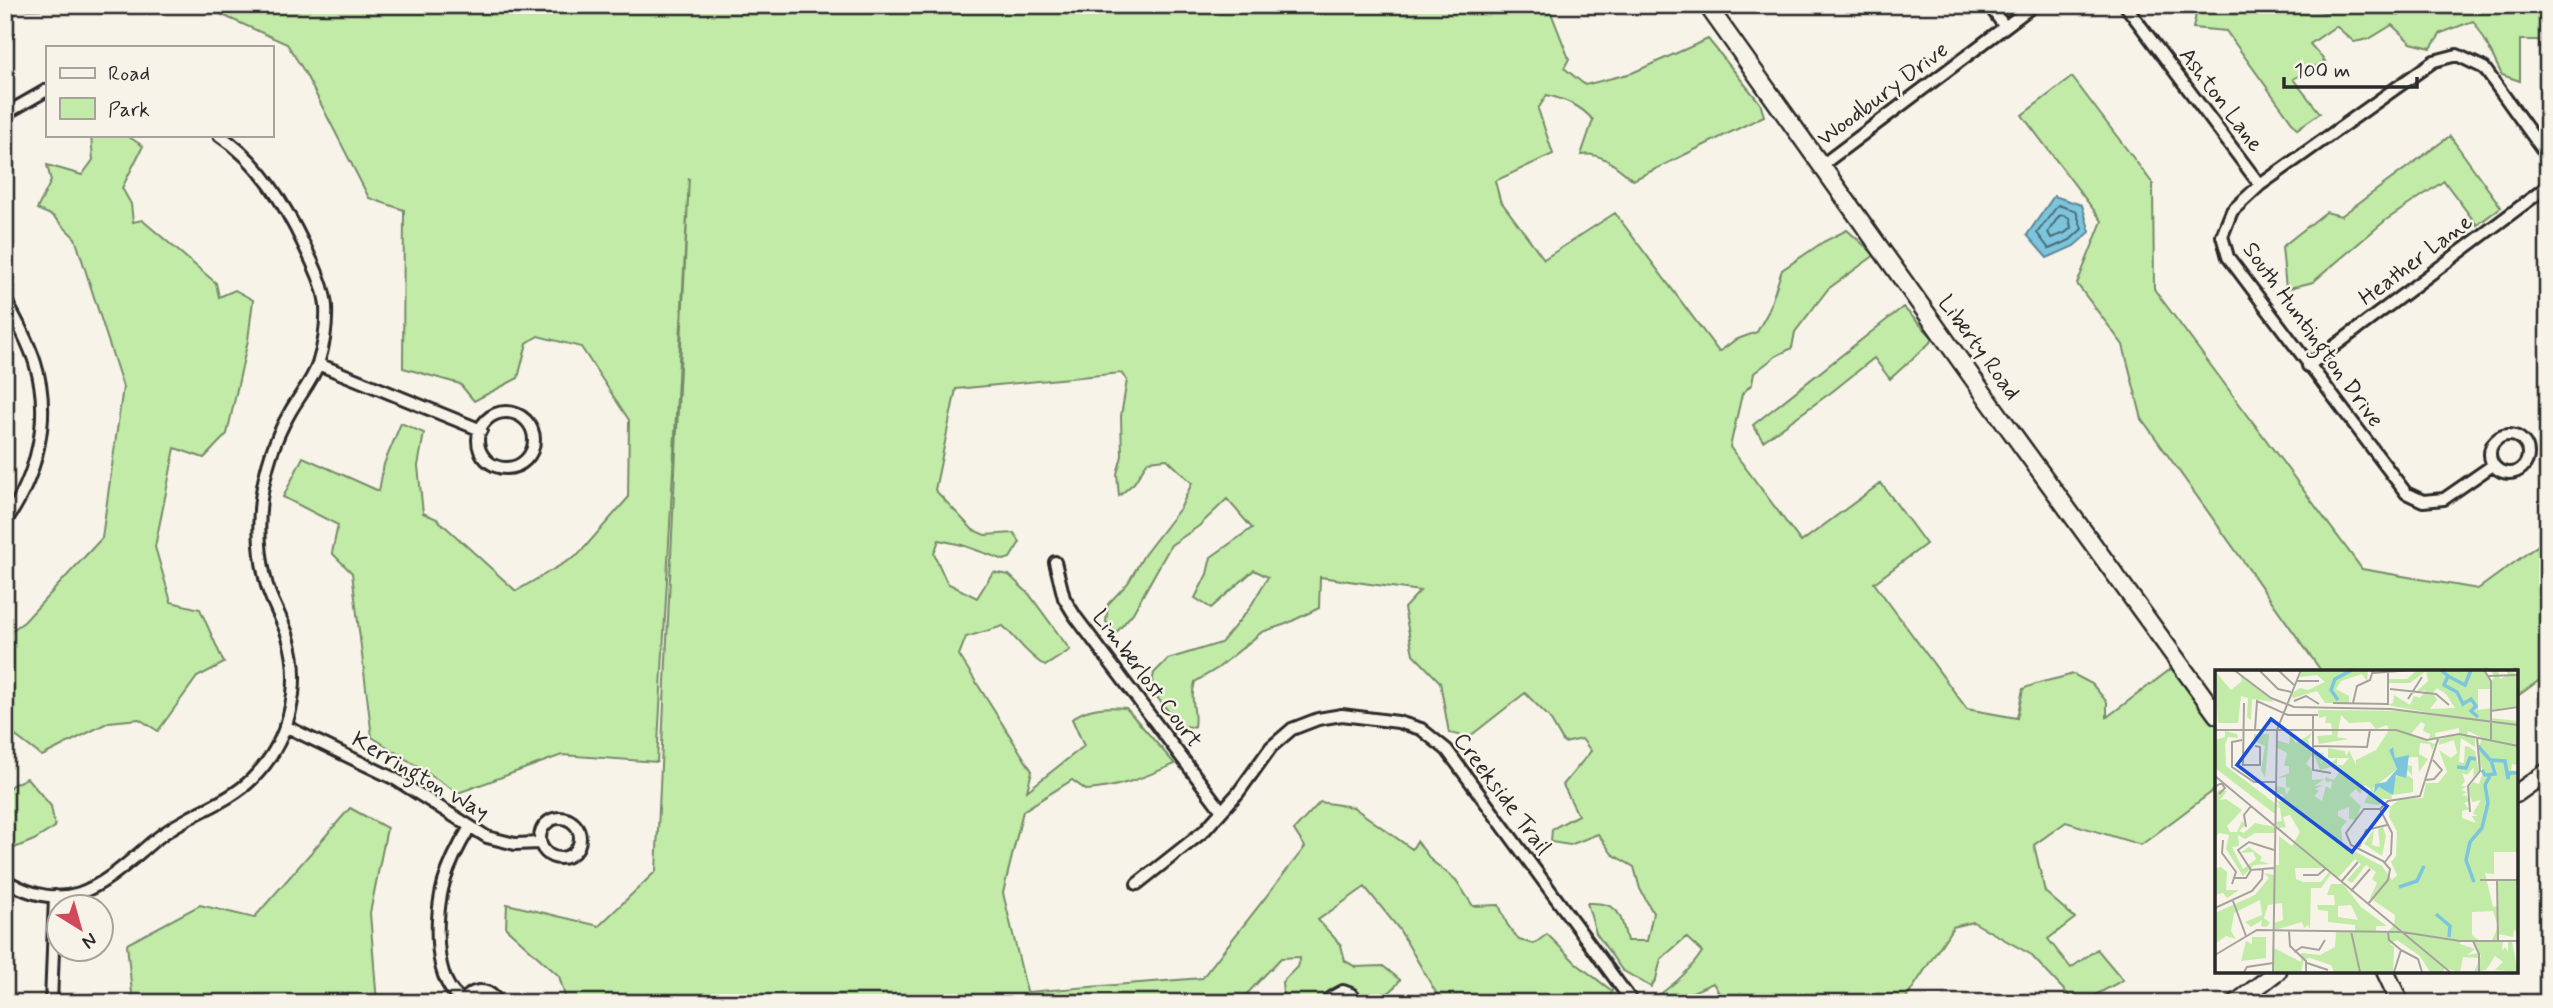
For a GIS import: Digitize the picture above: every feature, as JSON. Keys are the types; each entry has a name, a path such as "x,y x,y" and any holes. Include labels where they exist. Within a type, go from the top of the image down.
{"street":[{"name":"Liberty Road","path":"1707,5 2215,712"},
{"path":"1989,5 2005,27"},
{"name":"Woodbury Drive","path":"1822,165 2034,5"},
{"name":"Ashton Lane","path":"2125,5 2260,185"},
{"name":"South Huntington Drive","path":"2493,465 2444,499 2423,501 2406,494 2228,257 2222,236 2232,211 2260,185 2434,61 2457,55 2484,68 2548,157"},
{"path":"5,114 46,91"},
{"path":"79,892 105,882 174,826 236,793 254,778 270,758 285,726 292,699 293,663 288,637 265,580 260,544 260,511 265,478 277,440 318,364 325,334 326,307 315,267 267,179 248,158 220,136"},
{"name":"Heather Lane","path":"2308,366 2548,186"},
{"path":"5,299 24,333 35,361 42,415 40,443 33,467 24,491 5,522"},
{"path":"318,364 481,430"},
{"path":"512,413 528,422 534,440 533,449 529,457 514,467 496,466 483,455 478,438 481,430 493,416 512,413"},
{"name":"Limberlost Court","path":"1055,562 1065,598 1075,616 1222,811"},
{"name":"Creekside Trail","path":"1137,884 1195,839 1222,811 1271,747 1292,729 1342,715 1398,722 1421,729 1447,750 1633,1003"},
{"name":"Kerrington Way","path":"285,726 395,779 486,837 507,843 540,843"},
{"path":"2518,793 2548,771"},
{"path":"470,827 452,859 443,886 438,931 441,963 454,995 463,1002 472,993 484,991 495,996 498,1003"},
{"path":"5,880 30,892 46,895"},
{"path":"51,1003 53,962"},
{"path":"2236,1003 2275,973"},
{"path":"2386,973 2400,1003"},
{"path":"1327,1003 1335,994 1343,992 1351,994 1358,1003"}],"green space":[{"path":"5,5 1548,5 1569,59 1564,68 1585,85 1632,73 1708,39 1760,103 1764,116 1633,180 1602,158 1581,155 1593,120 1572,104 1547,95 1538,109 1553,154 1495,181 1500,200 1544,259 1615,213 1719,352 1735,340 1757,332 1768,312 1782,270 1823,242 1847,230 1875,255 1828,289 1795,332 1792,348 1776,356 1754,373 1752,384 1742,394 1730,447 1801,542 1881,483 1926,544 1874,583 1967,709 2017,718 2023,689 2073,674 2092,684 2107,702 2107,717 2179,663 2215,712 2215,790 2141,845 2066,822 2034,845 2045,892 2075,918 2048,939 2071,968 2097,949 2123,980 2081,1003 2076,1003 2030,954 1973,922 1953,927 1903,1003 1725,1003 1713,983 1690,993 1692,1003 1648,1003 1684,974 1702,952 1686,937 1661,959 1651,987 1622,970 1596,933 1587,903 1612,907 1620,916 1627,941 1647,941 1653,913 1640,889 1634,867 1612,854 1598,834 1570,845 1551,842 1552,829 1578,815 1563,785 1591,751 1582,739 1564,743 1549,717 1525,693 1469,737 1449,733 1440,682 1413,654 1404,608 1420,591 1320,577 1319,608 1262,632 1218,668 1195,682 1194,727 1180,726 1151,688 1154,673 1168,659 1221,643 1249,609 1268,577 1254,570 1211,608 1195,598 1207,574 1211,557 1252,528 1227,499 1199,526 1171,545 1133,613 1116,633 1106,622 1108,604 1128,583 1144,555 1181,507 1192,483 1167,459 1148,461 1134,483 1119,496 1117,474 1122,456 1121,416 1127,380 1121,373 956,389 935,490 973,530 985,535 1014,533 1020,542 1010,558 1004,560 939,540 934,554 947,583 977,598 993,572 1009,575 1029,594 1070,650 1045,666 1003,626 966,637 959,655 1032,771 1027,791 1084,746 1072,719 1098,708 1126,708 1175,764 1132,781 1098,789 1086,790 1072,780 1023,811 1003,893 1027,992 1202,978 1305,847 1294,830 1320,802 1353,807 1412,849 1417,841 1431,860 1456,880 1473,906 1499,905 1507,924 1519,940 1534,944 1547,934 1577,964 1612,991 1609,1003 1442,1003 1399,929 1365,887 1318,920 1341,945 1345,961 1356,967 1383,966 1400,980 1377,1003 1362,1003 1346,985 1326,996 1324,1003 1284,1003 1282,982 1297,967 1300,957 1281,958 1242,999 1243,1003 567,1003 559,976 506,928 507,904 599,926 656,871 689,178 657,762 562,755 458,793 372,737 352,573 332,553 338,525 283,497 303,457 379,491 384,464 401,423 424,433 418,466 423,513 437,519 516,591 578,555 628,498 629,420 581,347 538,336 527,343 518,378 474,401 460,384 403,368 404,210 369,198 304,71 287,44 202,6 5,10"},
{"path":"2198,5 2286,5 2330,13 2343,5 2548,5 2548,44 2537,40 2520,40 2520,81 2502,75 2473,21 2441,33 2431,48 2411,43 2392,25 2369,39 2354,42 2336,26 2310,44 2325,61 2293,79 2320,113 2297,129 2226,31 2193,28"},
{"path":"2072,77 2153,184 2154,289 2362,569 2478,589 2548,538 2548,674 2518,696 2518,670 2321,670 2142,419 2123,345 2077,284 2102,221 2022,115"},
{"path":"91,136 128,136 143,146 122,188 131,204 133,222 142,220 216,283 219,297 235,290 253,300 248,340 227,434 204,458 175,448 155,547 171,602 200,609 224,663 197,677 158,731 139,719 109,722 42,756 5,728 5,635 24,622 102,538 123,387 75,238 53,216 37,209 51,181 47,165 82,175 93,160"},
{"path":"2450,136 2501,207 2477,225 2444,181 2386,220 2313,282 2286,289 2282,247 2326,212 2341,216"},
{"path":"1903,307 1934,339 1890,379 1874,358 1763,441 1753,425"},
{"path":"27,778 51,806 55,827 34,840 7,851 5,793 12,785"},
{"path":"350,808 387,828 370,913 377,1003 133,1003 127,944 200,905 254,918"}],"water":[{"path":"2054,196 2082,205 2090,232 2074,246 2047,258 2027,235"}]}
